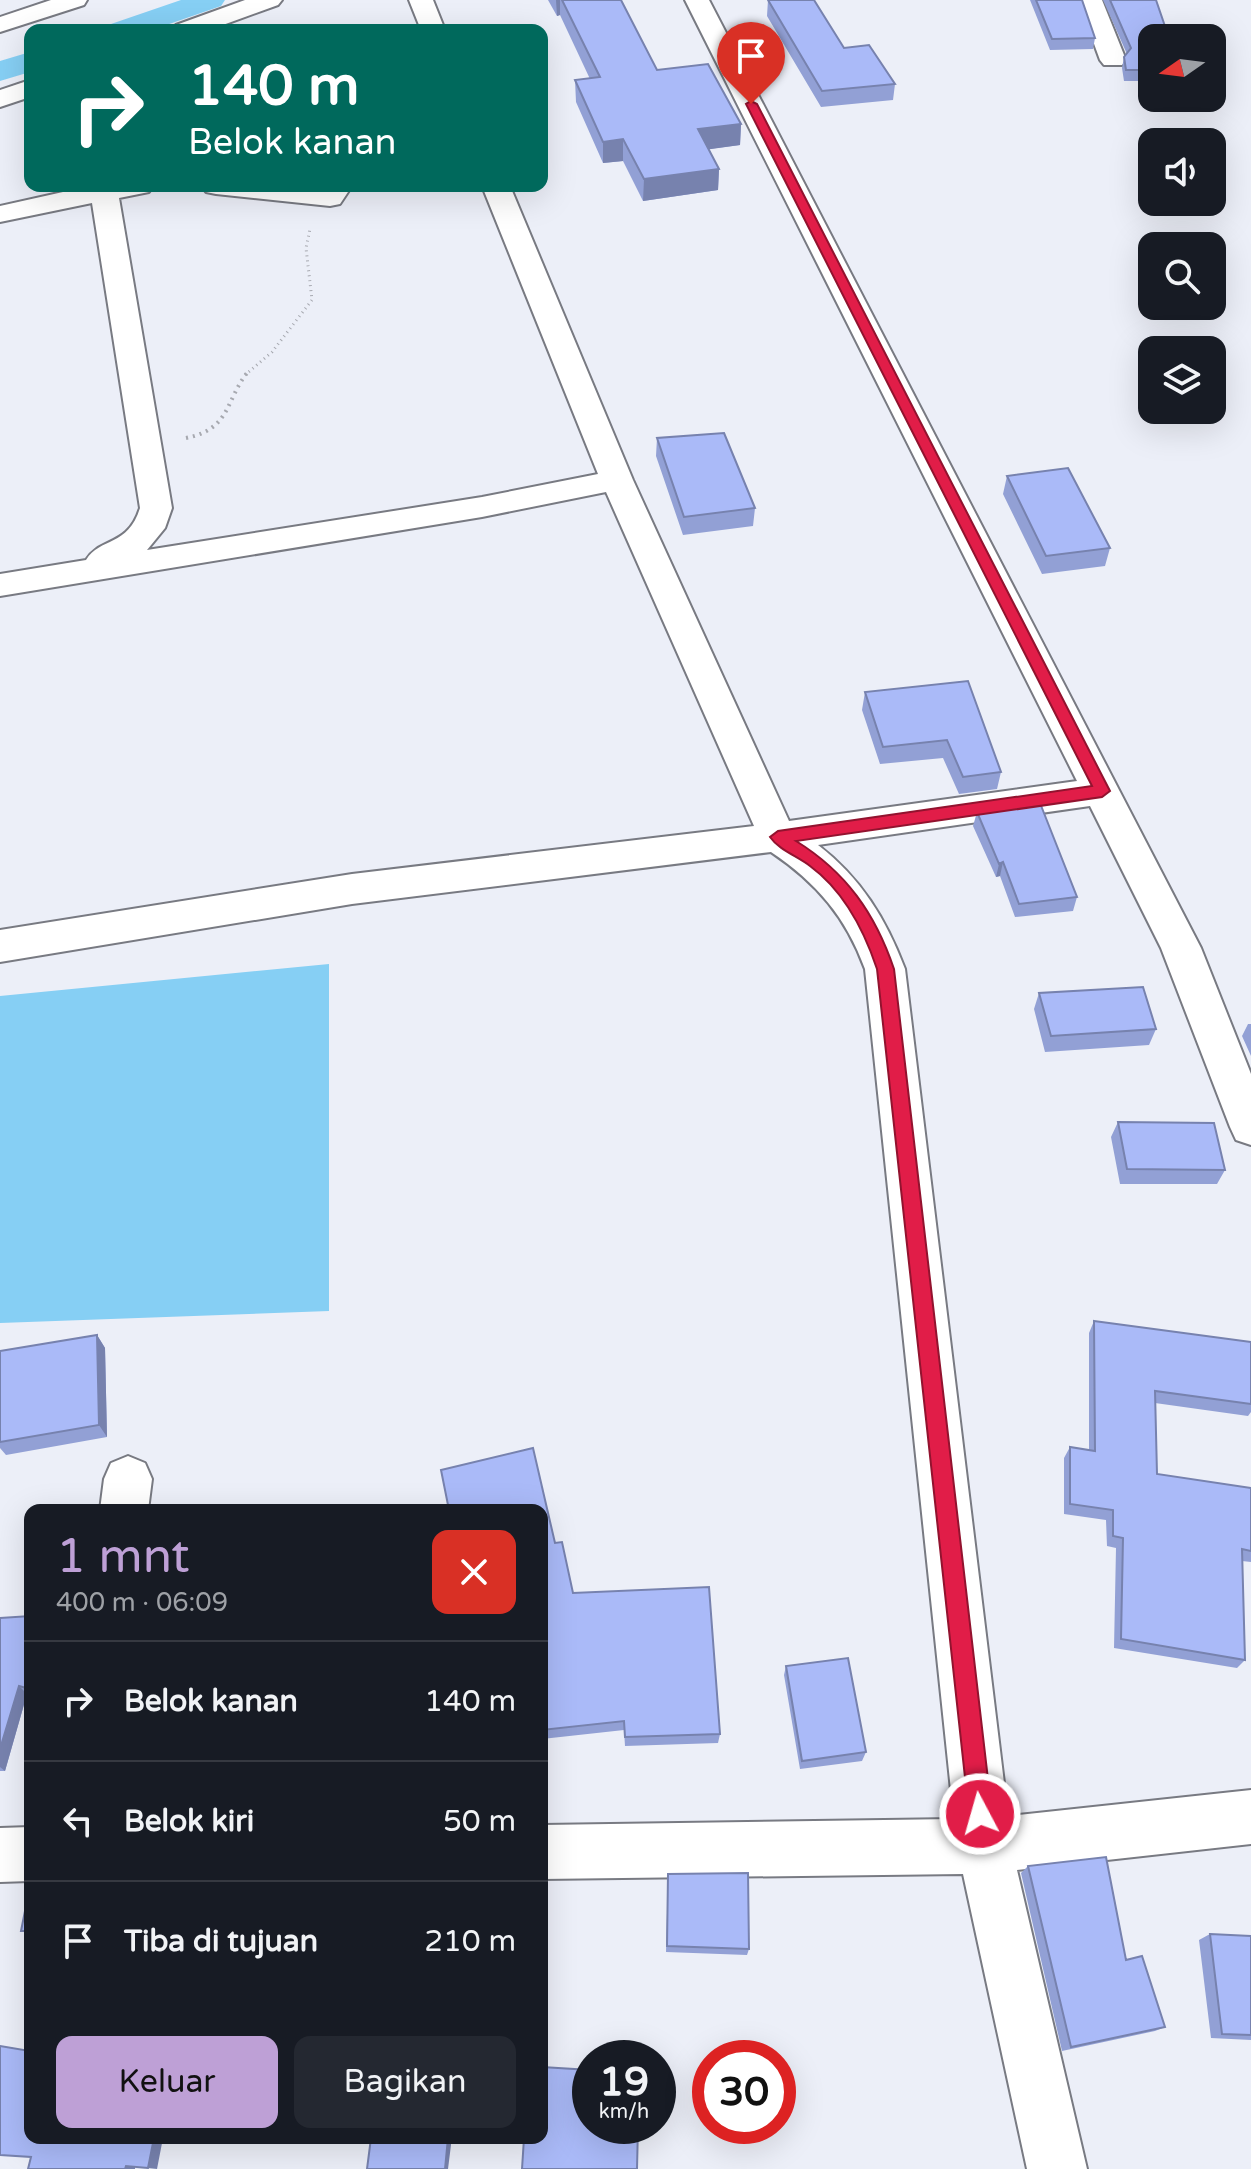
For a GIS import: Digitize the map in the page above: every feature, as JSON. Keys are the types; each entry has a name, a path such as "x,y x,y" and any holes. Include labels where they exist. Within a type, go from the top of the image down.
{"main road":[{"path":"202,24 269,0"},
{"path":"0,99 24,90"}],"street":[{"path":"0,25 75,0"},
{"path":"421,0 431,24"},
{"path":"697,0 1181,948 1251,1127"},
{"path":"1090,0 1113,60"},
{"path":"0,214 92,192"},
{"path":"81,570 128,550 153,522 156,508 105,192"},
{"path":"498,192 617,480 778,837 819,863 849,895 873,931 885,969 984,1846 1057,2169"},
{"path":"0,585 482,507 617,480"},
{"path":"0,946 352,889 778,837 1102,791"},
{"path":"548,1852 984,1846 1251,1817"},
{"path":"0,1855 24,1854"}],"path":[{"path":"148,444 205,434 231,407 244,376 272,352 300,317 312,300 307,235 334,192"}],"water":[{"path":"329,964 329,1311 0,1323 0,996"}],"building":[{"path":"562,0 621,0 657,70 708,64 741,124 698,129 719,169 644,179 623,139 603,142 575,80 600,77"},
{"path":"768,0 814,0 844,48 869,45 895,84 822,91"},
{"path":"1036,0 1082,0 1095,38 1052,39"},
{"path":"1110,0 1156,0 1164,24 1138,24 1138,70 1126,70 1124,57 1131,48"},
{"path":"724,433 755,508 684,517 657,438"},
{"path":"1068,468 1110,548 1046,556 1007,476"},
{"path":"968,681 1001,772 963,777 947,740 883,747 865,692"},
{"path":"1040,803 1077,897 1019,904 1003,862 999,864 977,812"},
{"path":"1143,987 1156,1029 1051,1036 1039,993"},
{"path":"1118,1122 1214,1123 1225,1170 1127,1169"},
{"path":"1094,1321 1251,1342 1251,1404 1155,1391 1157,1474 1251,1488 1251,1551 1242,1549 1245,1660 1121,1639 1123,1538 1113,1536 1113,1510 1070,1504 1070,1447 1095,1451"},
{"path":"97,1335 99,1425 0,1442 0,1351"},
{"path":"533,1448 546,1504 448,1504 441,1470"},
{"path":"548,1513 555,1543 562,1542 573,1593 709,1587 720,1734 625,1737 624,1721 548,1729"},
{"path":"24,1616 24,1687 19,1686 0,1749 0,1618"},
{"path":"848,1658 866,1752 802,1761 786,1666"},
{"path":"1106,1857 1126,1960 1142,1956 1165,2027 1071,2047 1028,1866"},
{"path":"748,1873 749,1949 667,1946 668,1874"},
{"path":"1210,1934 1251,1936 1251,2035 1222,2034"},
{"path":"0,2046 24,2050 24,2144 153,2144 148,2168 28,2169 31,2157 0,2155"},
{"path":"548,2067 572,2069 572,2144 638,2144 637,2169 522,2169 524,2144 548,2144"},
{"path":"370,2144 447,2144 445,2169 367,2169"}],"waterway":[{"path":"140,24 210,0"},
{"path":"0,72 24,63"}],"route":[{"path":"751,104 1102,791 778,837 819,863 849,895 873,931 885,969 980,1814"}]}
